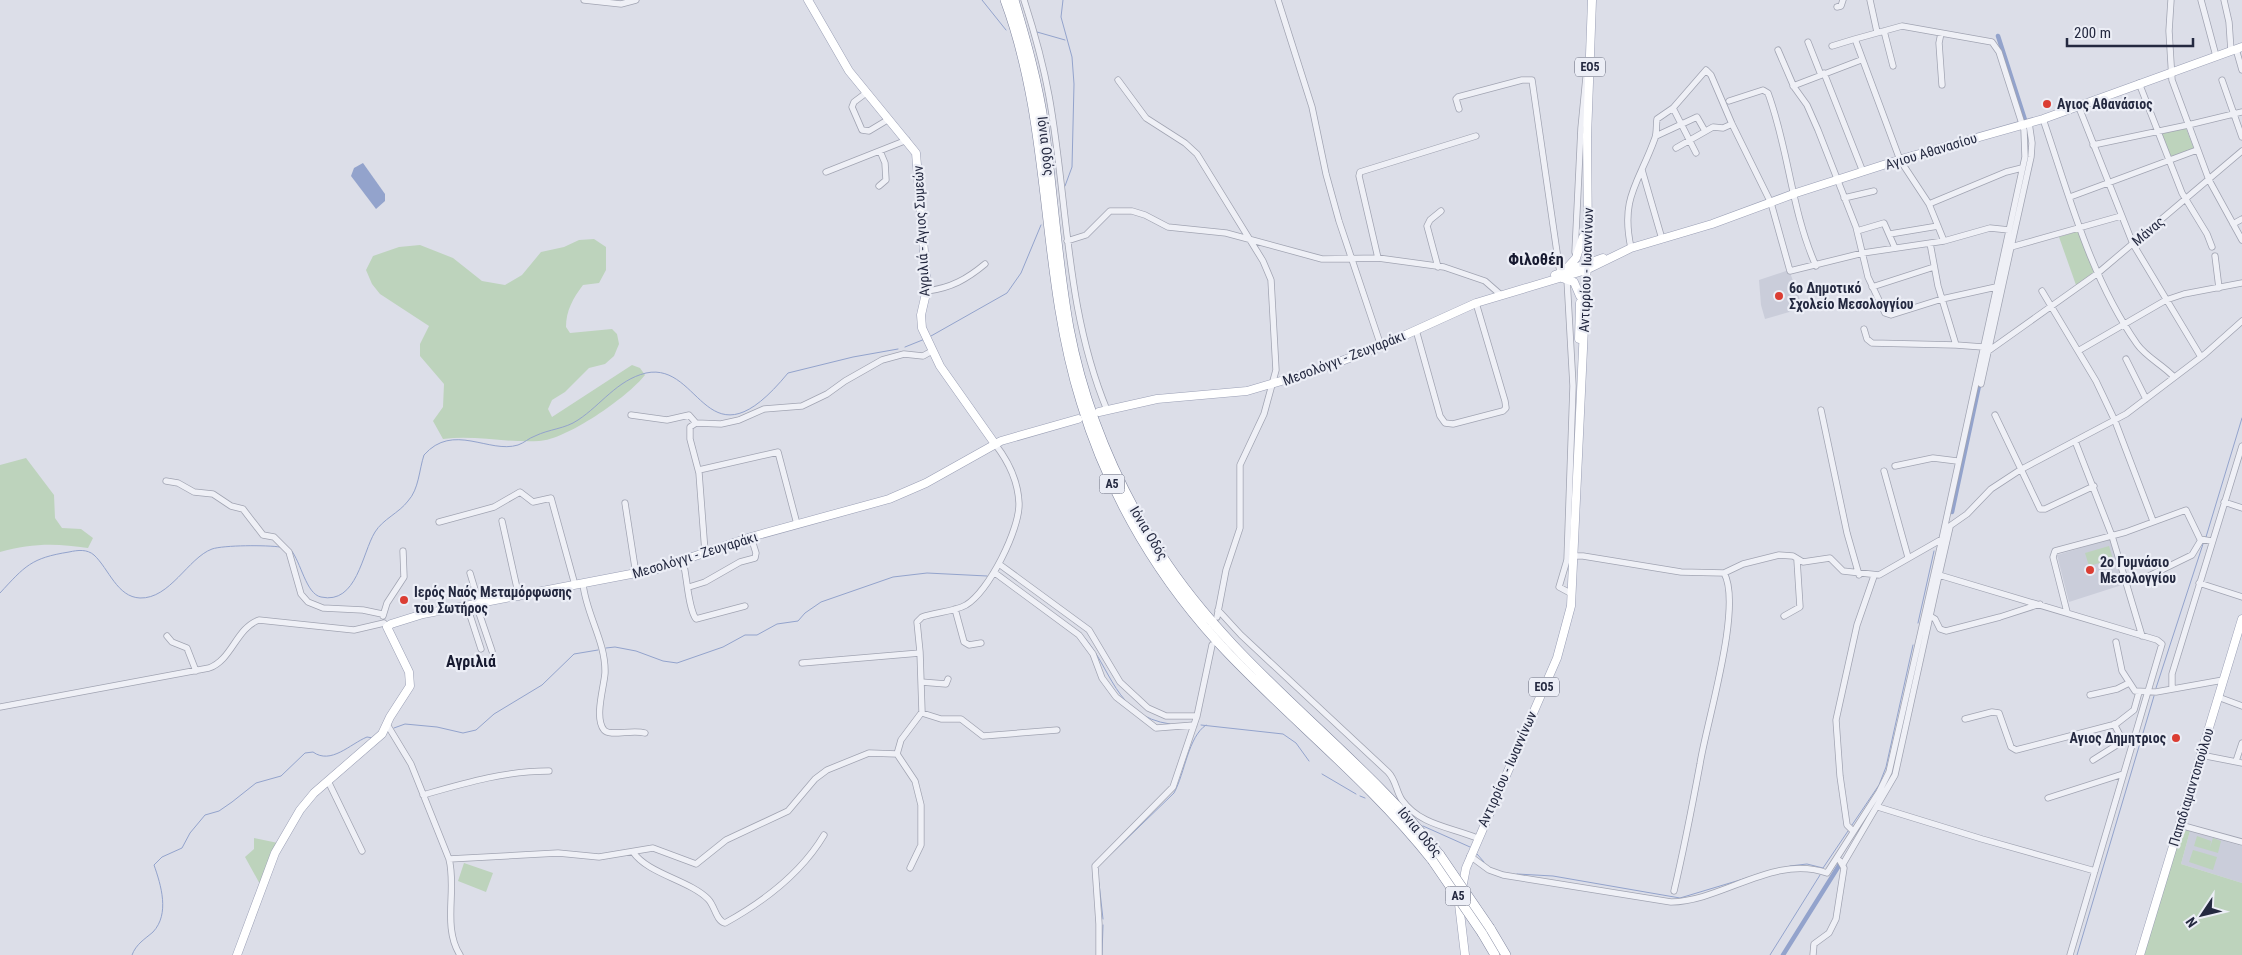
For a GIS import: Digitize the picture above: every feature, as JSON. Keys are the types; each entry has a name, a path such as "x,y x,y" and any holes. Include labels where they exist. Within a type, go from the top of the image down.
{"highway":[{"name":"Ιόνια Οδός","path":"1005,0 1021,47 1030,88 1055,288 1068,358 1090,430 1114,488 1146,547 1204,626 1250,675 1373,792 1436,857"},
{"name":"Ιόνια Οδός","path":"1014,0 1028,47 1044,124 1069,330 1094,417 1128,498 1166,562 1218,629 1374,780 1436,857 1486,931 1506,955"},
{"name":"Ιόνια Οδός","path":"1486,931 1495,955"}],"main road":[{"name":"Αγριλιά - Άγιος Συμεών","path":"808,0 843,62 916,153 927,291 920,318 922,328 931,350 995,444"},
{"name":"Αντιρρίου - Ιωαννίνων","path":"1579,406 1585,289 1587,134 1592,0"},
{"name":"Αγιου Αθανασίου","path":"1584,267 1631,248 1771,203 1792,194 1900,160 2043,119 2236,49"},
{"path":"1580,296 1575,284 1563,275 1572,264 1585,240 1595,255 1604,260 1590,274 1585,289"},
{"name":"Αντιρρίου - Ιωαννίνων","path":"1465,955 1460,923 1459,898 1470,856 1557,658 1566,631 1572,594 1571,558 1579,406 1580,296 1584,267"},
{"name":"Μεσολόγγι - Ζευγαράκι","path":"1103,411 1146,400 1224,394 1273,385 1381,346 1476,303 1584,267"},
{"name":"Μεσολόγγι - Ζευγαράκι","path":"385,625 406,618 478,603 636,574 683,561 751,537 907,492 995,444 1015,436 1078,418"},
{"name":"Παπαδιαμαντοπούλου","path":"2140,955 2223,680 2239,640 2242,619"},
{"path":"237,955 278,847 300,810 328,781 376,741 388,726 390,717 408,690 411,681 409,672 385,625"}],"street":[{"path":"584,0 621,4 636,0"},
{"path":"1024,0 1049,96 1067,241 1082,332 1103,411"},
{"path":"1278,0 1312,107 1326,174 1339,221 1381,346"},
{"path":"1837,7 1842,5 1842,0"},
{"path":"1870,0 1880,32 1894,66"},
{"path":"2171,0 2170,73 2209,180 2242,240"},
{"path":"2201,0 2216,56"},
{"path":"2224,0 2242,70"},
{"path":"1812,955 1814,944 1829,933 1838,915 1843,864 1891,785 1897,768 1939,575 1957,461 2011,247 2032,142 1995,44 1989,40 1902,26 1832,46"},
{"path":"1941,33 1939,43 1942,85"},
{"path":"1855,39 1861,60 1900,160 1929,204 1944,241"},
{"path":"1808,42 1863,172"},
{"path":"1778,50 1793,86 1809,109 1857,231 1872,287 1888,315 1942,299 1996,287"},
{"path":"1572,264 1576,243 1584,82 1590,57"},
{"path":"1793,86 1861,60"},
{"path":"1631,248 1626,224 1627,210 1634,183 1642,170 1656,136 1658,118 1673,108 1702,73 1707,70 1771,203 1790,271 1863,253 1944,241 1990,228 2009,230"},
{"path":"1118,80 1146,118 1185,143 1197,154 1250,238 1266,266 1271,280 1272,323 1277,366 1273,385 1259,426 1240,465 1240,528 1226,570 1217,617"},
{"path":"1459,109 1456,99 1458,97 1522,80 1532,80 1563,275 1573,386 1571,558 1558,587 1572,594"},
{"path":"2222,80 2242,137"},
{"path":"2139,84 2186,200 2207,234 2212,247"},
{"path":"1729,101 1758,91 1767,91 1783,139 1792,194 1804,236 1816,266"},
{"path":"866,93 854,102 852,107 862,130 869,131 890,119"},
{"path":"2078,105 2133,244 2201,357"},
{"path":"1673,108 1696,153"},
{"path":"2093,144 2159,132 2242,112"},
{"path":"1656,136 1696,117 1705,131"},
{"path":"2043,119 2080,228 2098,273 2139,346 2174,376"},
{"path":"1676,148 1713,127 1721,128 1732,124"},
{"path":"1981,384 1996,287 2026,146 2026,124"},
{"path":"1378,258 1359,176 1360,172 1476,136"},
{"path":"826,172 907,140"},
{"path":"879,186 886,180 880,150"},
{"path":"2070,197 2170,158 2197,150"},
{"name":"Μάνας","path":"1985,350 2051,308 2098,273 2242,151"},
{"path":"1929,204 2006,172 2022,168"},
{"path":"1642,170 1662,239"},
{"path":"1844,198 1874,191"},
{"path":"1067,241 1086,234 1106,214 1114,210 1145,214 1173,228 1226,233 1322,259 1378,258 1438,267 1485,281 1501,295"},
{"path":"1438,267 1427,226 1430,220 1440,211"},
{"path":"2011,247 2122,216"},
{"path":"2233,224 2242,219"},
{"path":"1857,231 1883,223 1886,224 1896,248"},
{"path":"1890,234 1938,226"},
{"path":"1930,243 1942,299 1956,345"},
{"path":"2215,256 2219,288"},
{"path":"927,291 953,286 970,277 985,264"},
{"path":"1872,287 1934,267"},
{"path":"2078,351 2166,300 2184,294 2242,284"},
{"path":"2042,291 2093,376 2115,421 2153,521"},
{"path":"1416,330 1440,416 1445,423 1453,424 1503,411 1506,403 1476,303"},
{"path":"1470,856 1489,870 1503,875 1671,902 1694,899 1732,885 1791,869 1811,868 1827,874 1883,785 1891,764 1942,539 1947,528 1991,489 2020,470 2115,421 2201,357 2242,321"},
{"path":"1864,329 1866,337 1872,343 1956,345 1985,350"},
{"path":"631,415 667,420 689,415 696,423 721,424 748,418 764,410 802,406 827,394 845,381 882,360 904,354 923,356 931,350"},
{"path":"2126,359 2146,399"},
{"path":"1820,410 1846,533 1859,575"},
{"path":"1995,415 2020,470 2038,506 2042,510 2094,486"},
{"path":"696,423 689,430 698,470 705,552"},
{"path":"2075,441 2112,536 2142,636"},
{"path":"896,754 901,740 922,713 920,653 916,626 918,620 955,609 970,602 995,573 1018,515 1019,504 1014,476 995,444"},
{"path":"2172,688 2172,674 2242,446"},
{"path":"698,470 778,452 797,524"},
{"path":"1895,466 1933,458 1957,461"},
{"path":"1884,471 1908,557"},
{"path":"166,480 178,483 194,492 213,494 231,506 245,511 263,535 274,537 289,552 301,594 308,602 323,608 363,610 382,614"},
{"path":"439,522 494,507 520,492 533,502 551,498 604,664 600,702 602,726 605,731 611,734 632,730 644,733"},
{"path":"2224,502 2242,508"},
{"path":"624,503 636,574"},
{"path":"2067,612 2052,553 2056,550 2112,536 2186,510 2201,540"},
{"path":"502,521 518,597"},
{"path":"689,587 713,578 740,562 755,558 757,554 751,537"},
{"path":"1571,558 1623,561 1681,572 1724,573 1743,564 1775,556 1790,556 1805,562 1829,558 1842,570 1859,575 1874,576 1886,572 1908,557 1942,539"},
{"path":"2201,540 2211,542"},
{"path":"2150,576 2192,555 2201,540"},
{"path":"0,706 209,668 218,663 249,625 259,620 354,630 385,625 382,614 404,577 403,552"},
{"path":"1784,616 1798,609 1800,605 1796,573 1797,560"},
{"path":"683,561 689,587 689,602 696,619 746,606"},
{"path":"999,564 1089,630 1120,682 1148,708 1166,716 1197,716"},
{"path":"470,573 492,651"},
{"path":"995,573 1079,636 1093,654 1108,687 1125,705 1158,729 1194,725"},
{"path":"1674,891 1693,808 1726,631 1729,590 1724,573"},
{"path":"1939,575 2067,612 2160,641 2162,644 2070,955"},
{"path":"1853,831 1847,825 1836,722 1856,627 1874,576"},
{"path":"2199,583 2242,597"},
{"path":"1930,616 1935,618 1940,629 1944,631 2000,618 2040,604"},
{"path":"467,606 481,649"},
{"path":"955,609 964,642 968,645 981,642"},
{"path":"1218,610 1240,635 1388,772 1396,783 1402,799 1416,815 1477,838"},
{"path":"167,636 172,642 187,648 196,671"},
{"path":"2116,642 2121,669 2134,691 2148,692 2223,680"},
{"path":"1099,955 1095,866 1169,792 1180,771 1197,716 1212,645"},
{"path":"802,663 920,653"},
{"path":"921,682 946,684 948,679"},
{"path":"2090,695 2117,689 2128,683"},
{"path":"1966,718 1992,712 1999,713 2011,747 2016,750 2114,724 2134,710 2139,692"},
{"path":"2218,697 2242,706"},
{"path":"922,713 941,719 961,719 983,736 1057,730"},
{"path":"2093,760 2120,743 2121,737 2114,724"},
{"path":"388,726 410,764 449,859 453,886 452,917 455,942 460,955"},
{"path":"2201,755 2239,762 2242,743"},
{"path":"449,859 558,853 599,857 657,848 696,864 726,840 788,811 815,779 827,770 869,753 896,754"},
{"path":"896,754 915,781 921,806 921,845 910,868"},
{"path":"423,794 494,775 526,771 549,771"},
{"path":"2048,798 2123,774"},
{"path":"328,781 362,851"},
{"path":"1878,807 1996,844 2095,871"},
{"path":"2180,825 2242,842"},
{"path":"633,852 655,869 705,896 714,906 719,919 725,923 801,867 808,860 824,835"},
{"path":"1836,858 1843,864"}],"shaded area":[{"name":"6ο Δημοτικό Σχολείο Μεσολογγίου","path":"1789,270 1803,308 1765,319 1761,305 1759,280"},
{"name":"2ο Γυμνάσιο Μεσολογγίου","path":"2110,539 2125,584 2069,602 2057,555"},
{"path":"2190,831 2242,846 2242,883 2181,864"}],"green space":[{"path":"2186,128 2194,149 2171,158 2161,133"},
{"path":"2079,231 2094,272 2076,285 2059,237"},
{"path":"594,239 606,247 606,270 599,283 583,285 579,290 569,310 566,327 570,333 612,329 617,334 619,344 614,356 605,364 589,368 565,392 552,400 548,409 552,417 632,365 640,368 645,375 637,384 596,416 551,439 527,441 467,438 443,439 433,421 443,407 444,384 420,356 420,344 429,326 380,294 372,284 366,270 373,256 399,247 420,245 453,258 482,281 505,285 522,275 541,252 564,247 579,240"},
{"path":"26,458 54,495 55,518 62,528 81,529 93,538 88,548 44,545 0,552 0,465"},
{"path":"2109,546 2113,559 2089,566 2085,553"},
{"path":"2186,830 2190,831 2181,864 2242,883 2242,955 2144,955 2180,833"},
{"path":"2197,836 2211,841 2210,847 2213,838 2221,841 2218,853 2194,846"},
{"path":"254,838 278,843 261,886 245,857 254,849"},
{"path":"2193,850 2217,857 2213,870 2189,862"},
{"path":"464,863 493,873 486,892 458,881"}],"water":[{"path":"363,163 385,194 385,201 376,209 351,176 354,168"}],"waterway":[{"path":"982,0 1006,30"},
{"path":"1063,0 1061,17 1072,57 1074,84 1072,167 1065,186"},
{"path":"1037,32 1065,40"},
{"path":"1998,36 2025,120"},
{"path":"931,336 1007,293 1021,273 1041,225"},
{"path":"905,347 925,339"},
{"path":"291,550 311,590 321,597 333,597 343,593 357,575 370,541 378,527 412,496 417,485 424,455 435,445 459,440 495,446 507,447 518,445 540,434 573,423 626,381 646,373 665,374 680,382 707,406 722,414 739,413 761,401 788,373 853,357 898,349"},
{"path":"1952,512 1980,381"},
{"path":"2206,537 2242,418"},
{"path":"2156,688 2203,544"},
{"path":"0,593 16,576 37,560 72,551 82,550 94,555 119,588 125,593 140,598 151,597 161,592 203,554 212,549 246,546 280,547"},
{"path":"1918,623 1934,551"},
{"path":"606,648 615,647 636,651 663,661 677,663 723,647 745,635 757,635 777,624 798,621 805,613 821,602 893,577 927,573 987,576"},
{"path":"1082,635 1125,701 1151,719 1170,724"},
{"path":"1852,825 1879,785 1886,767 1913,645"},
{"path":"394,728 405,724 437,727 463,733 476,730 494,714 542,685 574,654 598,650"},
{"path":"2077,955 2154,696"},
{"path":"1201,725 1283,734 1296,743 1309,761"},
{"path":"1109,856 1174,793 1195,738 1206,725"},
{"path":"132,955 138,945 153,932 161,917 163,908 161,890 154,865 162,857 182,848 190,833 205,815 219,811 256,783 281,776 305,753 313,752 320,755 334,755 367,737 373,738"},
{"path":"1322,774 1356,794"},
{"path":"1360,796 1365,798"},
{"path":"1423,826 1470,847"},
{"path":"1790,866 1807,864 1823,868 1848,831"},
{"path":"1477,854 1484,862"},
{"path":"1783,955 1840,864"},
{"path":"1517,874 1553,876 1680,898 1750,877"},
{"path":"1770,955 1820,875"},
{"path":"1099,883 1103,919"},
{"path":"1102,955 1103,925"}],"place":[{"name":"Αγιος Αθανάσιος","path":"2047,104"},
{"name":"6ο Δημοτικό Σχολείο Μεσολογγίου","path":"1779,296"},
{"name":"2ο Γυμνάσιο Μεσολογγίου","path":"2090,570"},
{"name":"Ιερός Ναός Μεταμόρφωσης του Σωτήρος","path":"404,600"},
{"name":"Αγιος Δημητριος","path":"2176,738"}],"district":[{"name":"Φιλοθέη","path":"1536,259"},
{"name":"Αγριλιά","path":"471,661"}]}
